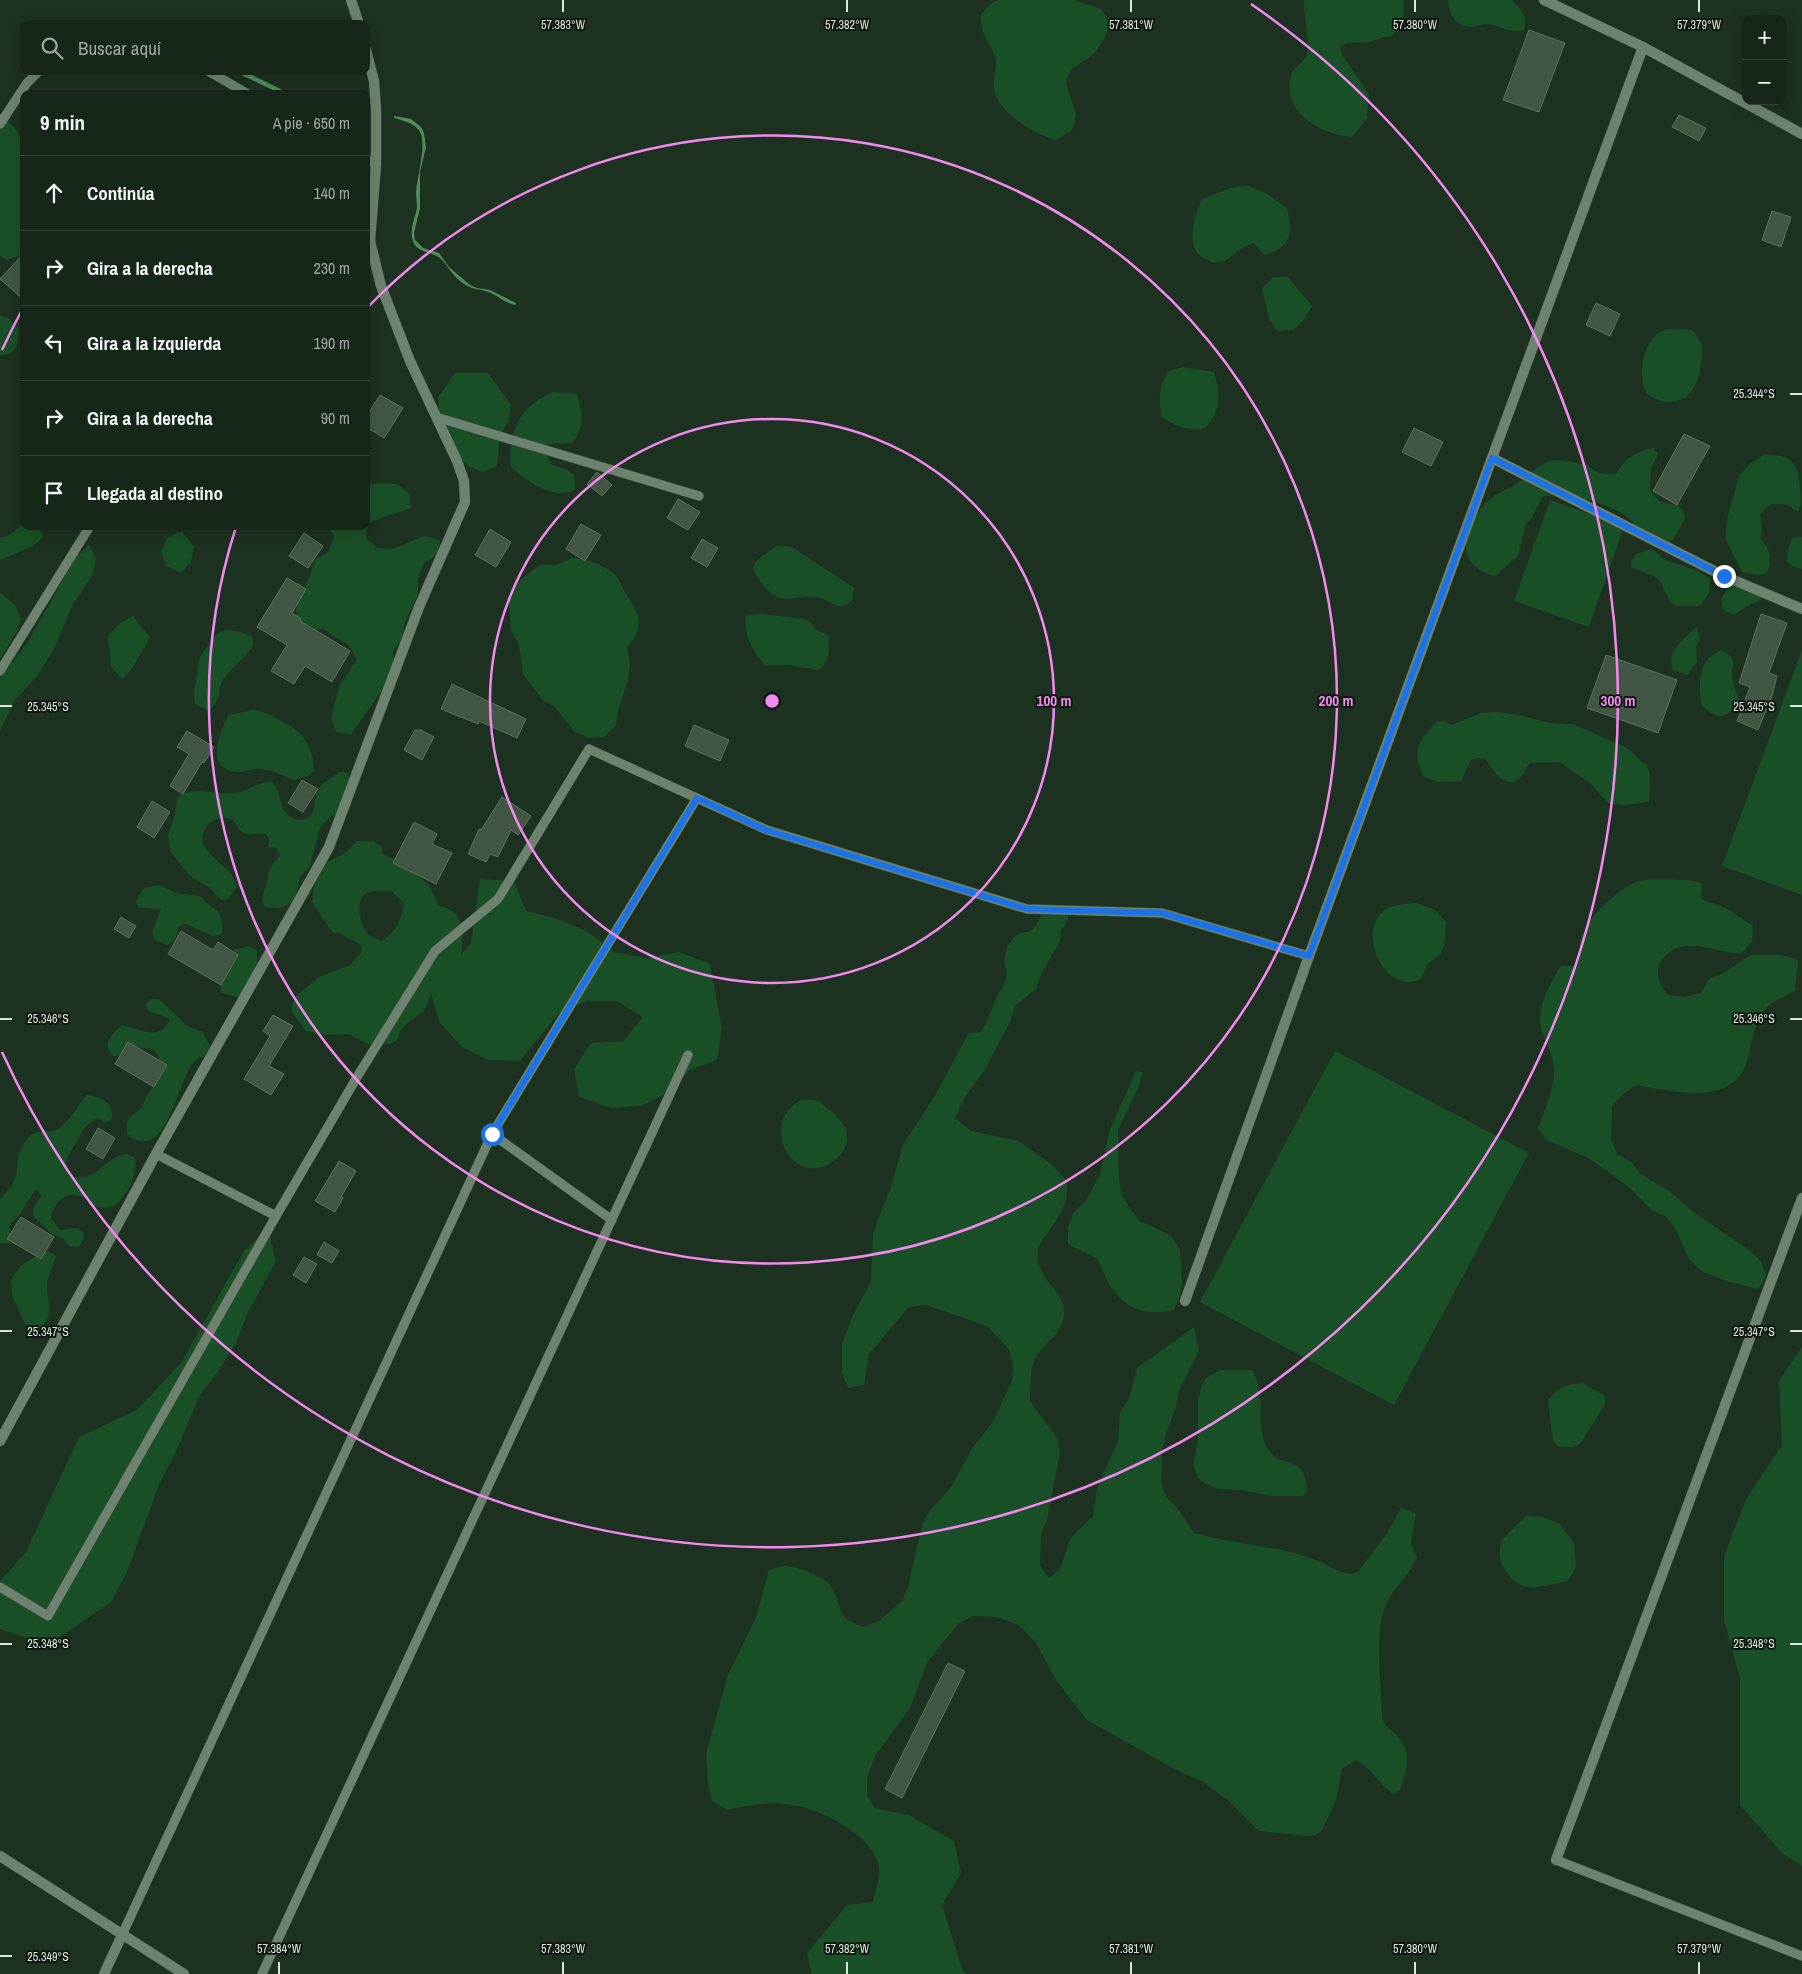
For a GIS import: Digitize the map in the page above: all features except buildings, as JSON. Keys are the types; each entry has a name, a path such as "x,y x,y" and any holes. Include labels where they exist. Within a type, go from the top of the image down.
{"street":[{"path":"351,0 358,20"},
{"path":"1544,0 1643,46 1802,134"},
{"path":"1185,1302 1309,956 1643,46"},
{"path":"0,1441 156,1154 329,847 419,607 465,502 464,481 410,361 381,286 370,241 376,165 376,110 374,81 370,66"},
{"path":"1492,458 1724,576 1802,609"},
{"path":"1556,1860 1802,1198"},
{"path":"0,1856 184,1974"},
{"path":"104,1974 122,1934"}],"lane":[{"path":"22,90 35,75"},
{"path":"215,75 241,90"},
{"path":"0,124 20,94"},
{"path":"370,161 376,165"},
{"path":"436,417 699,496"},
{"path":"0,671 88,530"},
{"path":"0,1587 48,1616 276,1216 357,1077 435,951 498,899 589,749 766,830 1027,909 1162,913 1309,956"},
{"path":"122,1934 492,1134 697,798"},
{"path":"262,1974 688,1055"},
{"path":"492,1134 612,1220"},
{"path":"156,1154 276,1216"},
{"path":"1556,1860 1802,1956"}],"shaded area":[{"path":"999,0 1074,0 1101,9 1110,22 1105,38 1097,50 1086,60 1072,68 1066,82 1076,115 1072,130 1056,140 1028,128 1018,121 1009,114 996,97 994,84 996,61 982,29 981,14 993,2"},
{"path":"1304,0 1403,0 1402,20 1398,29 1391,37 1384,37 1370,42 1347,43 1340,47 1342,55 1369,94 1367,118 1352,137 1328,132 1316,127 1298,111 1292,100 1289,88 1291,75 1307,54 1308,41"},
{"path":"1448,0 1511,0 1525,17 1524,30 1513,31 1486,24 1471,27 1461,25 1451,14"},
{"path":"241,75 252,75 283,90 273,90"},
{"path":"0,116 16,130 20,137 20,255 7,260 0,256"},
{"path":"394,116 411,119 421,127 424,133 426,147 420,172 420,208 414,233 415,240 423,248 439,253 449,267 470,285 490,290 516,303 515,305 492,293 464,284 457,279 440,258 421,250 415,245 412,232 417,208 416,192 422,153 422,137 418,129 394,118"},
{"path":"1248,186 1264,192 1287,208 1290,225 1288,239 1280,248 1264,255 1254,243 1241,249 1224,261 1216,263 1210,261 1199,254 1193,240 1194,223 1202,199 1233,187"},
{"path":"1273,277 1288,277 1312,306 1304,320 1293,330 1278,331 1269,319 1262,288"},
{"path":"0,316 8,318 19,328 16,347 6,355 0,355"},
{"path":"1667,329 1693,330 1702,347 1702,357 1696,383 1685,397 1677,401 1668,402 1658,400 1647,394 1642,377 1642,367 1647,347 1652,339"},
{"path":"1183,367 1214,372 1219,395 1217,409 1204,429 1182,427 1162,417 1160,394 1165,377 1168,371"},
{"path":"455,373 488,373 511,405 509,421 500,435 497,466 483,472 468,466 448,443 439,413 438,398"},
{"path":"553,392 577,394 581,407 581,425 572,443 549,444 545,451 552,465 568,470 574,475 575,490 567,493 558,493 540,488 511,467 512,442 518,421 532,405"},
{"path":"1653,448 1658,454 1651,468 1650,491 1660,502 1677,505 1683,510 1685,518 1674,539 1667,542 1643,541 1637,537 1632,521 1617,510 1584,500 1548,496 1542,497 1532,518 1526,524 1518,556 1495,576 1481,571 1472,563 1467,554 1466,543 1468,532 1480,509 1492,497 1519,482 1542,465 1555,460 1564,461 1588,465 1600,473 1616,474 1632,456"},
{"path":"1764,455 1781,456 1792,462 1799,480 1801,501 1798,512 1786,504 1771,504 1760,514 1762,530 1760,538 1770,555 1770,564 1766,574 1758,575 1742,572 1725,538 1728,515 1739,476 1750,464"},
{"path":"370,483 396,484 409,493 411,508 370,522"},
{"path":"1550,500 1624,526 1589,627 1514,601"},
{"path":"20,527 20,530 40,530 44,537 31,547 0,560 0,538 8,536"},
{"path":"330,530 367,530 366,538 377,548 393,549 424,536 440,540 437,555 424,563 418,579 418,594 405,622 402,638 393,651 393,667 388,682 351,734 336,732 331,718 339,687 357,659 349,646 323,629 293,634 297,604 305,589 315,560 328,552 334,536"},
{"path":"182,531 194,547 191,562 181,573 166,566 161,551 168,537"},
{"path":"1802,537 1802,569 1792,566 1787,561 1787,553 1792,538"},
{"path":"89,545 96,559 92,576 73,604 54,649 37,676 15,700 0,730 0,678 28,642 76,557"},
{"path":"776,546 792,547 854,588 852,601 847,605 838,606 821,598 781,598 769,592 758,579 753,568 756,561"},
{"path":"1651,549 1665,560 1695,570 1710,578 1709,593 1700,606 1677,606 1670,602 1660,581 1654,576 1632,568 1631,561 1636,554"},
{"path":"571,558 605,567 614,574 638,615 639,627 637,633 627,648 630,663 628,680 618,710 616,725 604,737 588,738 574,731 555,707 542,699 523,674 519,644 511,631 509,601 513,586 540,565 557,565"},
{"path":"1737,583 1760,592 1761,600 1747,606 1734,615 1724,610 1721,599 1729,586"},
{"path":"0,592 15,605 21,619 16,633 0,659"},
{"path":"763,614 804,619 811,622 815,629 829,636 828,655 823,667 819,670 789,665 765,665 756,654 747,636 745,622 746,615"},
{"path":"133,616 150,638 133,667 123,679 111,667 108,636 119,624"},
{"path":"1697,626 1700,639 1696,646 1697,662 1687,675 1673,670 1671,663 1674,651"},
{"path":"226,630 243,633 251,637 254,642 251,649 223,680 217,702 209,711 195,704 199,662 202,654 216,636"},
{"path":"1721,650 1728,654 1733,661 1732,675 1739,701 1726,714 1718,716 1702,706 1700,688 1702,669 1705,663"},
{"path":"1802,650 1802,895 1722,866"},
{"path":"252,710 260,711 289,725 301,735 312,754 314,771 308,776 293,780 269,770 257,769 237,772 227,769 221,764 217,749 221,731 228,715"},
{"path":"1497,712 1549,723 1573,724 1627,748 1647,766 1650,774 1649,802 1625,805 1609,804 1592,785 1560,762 1530,763 1521,777 1510,782 1500,778 1486,759 1478,758 1471,760 1461,781 1438,782 1424,777 1418,760 1418,747 1436,722 1444,721 1451,725 1482,713"},
{"path":"339,772 348,773 353,796 351,804 331,816 320,828 310,866 300,877 295,901 280,908 265,907 262,901 270,868 280,855 276,848 268,847 269,839 265,833 250,835 244,833 239,830 232,820 227,818 216,819 204,831 203,842 206,849 227,869 235,880 237,887 228,899 221,900 210,888 190,876 170,851 168,835 174,818 178,796 193,791 235,793 263,783 272,782 286,813 292,818 300,820 306,819 313,812 317,791 320,787"},
{"path":"357,841 374,841 381,846 383,854 390,858 405,861 428,884 439,906 448,908 458,918 462,931 461,955 471,943 480,879 514,881 526,911 558,919 588,932 614,952 646,958 679,952 710,964 722,1029 717,1060 690,1070 667,1093 641,1106 611,1108 579,1097 574,1069 591,1043 623,1041 643,1017 617,1001 587,1001 559,1013 520,1061 489,1060 462,1047 440,1023 431,994 424,1011 405,1025 400,1031 398,1039 391,1044 369,1044 348,1034 323,1035 306,1031 292,1012 295,997 319,977 350,965 361,953 361,945 341,934 333,933 312,902 314,887 324,864 345,853","holes":["391,891 404,903 402,915 397,925 386,938 381,941 372,937 364,929 360,918 359,906 363,896 367,893"]},
{"path":"1658,879 1687,880 1702,883 1701,899 1726,908 1753,926 1752,941 1741,954 1698,946 1678,948 1669,952 1662,960 1658,969 1660,983 1668,995 1684,997 1701,993 1709,979 1724,973 1750,955 1782,955 1798,960 1795,991 1772,1003 1762,1013 1741,1074 1730,1085 1716,1091 1684,1093 1636,1085 1623,1094 1612,1106 1611,1139 1617,1154 1631,1162 1641,1174 1669,1191 1695,1213 1749,1250 1761,1261 1766,1276 1758,1289 1729,1282 1701,1271 1689,1259 1676,1230 1667,1217 1652,1210 1630,1188 1590,1159 1547,1140 1538,1129 1554,1076 1552,1059 1540,1020 1542,1004 1557,972 1561,966 1577,966 1585,928 1598,911 1615,895 1640,881"},
{"path":"160,885 176,893 200,896 219,912 223,927 221,935 213,936 186,924 178,927 175,938 167,945 154,939 152,931 161,909 139,908 136,901 144,888"},
{"path":"1417,903 1435,910 1446,922 1444,946 1440,954 1427,965 1421,979 1408,982 1396,979 1378,959 1373,931 1377,919 1389,907"},
{"path":"1042,911 1068,912 1068,920 1061,930 1060,941 1041,974 1036,989 1015,1006 1010,1022 984,1071 965,1097 955,1118 971,1131 1019,1141 1051,1164 1067,1181 1063,1209 1040,1244 1038,1257 1043,1275 1060,1297 1064,1314 1061,1327 1034,1360 1031,1377 1030,1401 1057,1438 1060,1453 1047,1520 1041,1534 1040,1566 1049,1578 1060,1569 1070,1539 1093,1516 1098,1485 1118,1442 1120,1412 1129,1399 1137,1368 1194,1327 1199,1351 1179,1391 1176,1407 1165,1436 1162,1452 1161,1482 1166,1497 1177,1508 1194,1533 1272,1548 1318,1561 1341,1572 1357,1573 1386,1535 1401,1508 1416,1513 1411,1544 1417,1558 1388,1600 1380,1627 1379,1642 1382,1719 1385,1725 1403,1743 1407,1756 1406,1769 1400,1790 1393,1794 1367,1767 1356,1760 1342,1769 1336,1800 1322,1830 1315,1835 1307,1836 1259,1831 1229,1801 1202,1781 1180,1772 1087,1720 1056,1680 1036,1643 1019,1625 996,1617 972,1616 958,1624 928,1661 910,1708 875,1756 867,1778 867,1795 875,1808 909,1815 954,1841 961,1873 942,1905 963,1972 967,1974 812,1974 807,1953 847,1905 873,1902 879,1872 875,1856 868,1845 857,1835 845,1826 818,1812 784,1804 751,1805 727,1810 712,1801 708,1785 706,1753 728,1675 756,1617 769,1570 789,1566 816,1575 830,1585 843,1615 847,1619 864,1627 879,1621 902,1601 908,1587 922,1525 929,1512 951,1487 973,1447 993,1422 1012,1380 1013,1365 1009,1349 987,1326 926,1305 909,1307 869,1354 864,1385 848,1388 842,1373 842,1343 854,1313 871,1282 873,1234 890,1190 903,1145 936,1094 969,1033 981,1032 1006,980 1005,954 1010,943 1019,934 1031,931 1035,927"},
{"path":"249,946 257,951 257,966 245,995 237,997 222,993 221,977 234,950"},
{"path":"150,999 159,999 187,1026 203,1032 210,1046 210,1054 196,1060 189,1069 162,1130 152,1139 141,1141 127,1134 127,1124 130,1118 141,1108 158,1079 160,1062 155,1051 140,1047 118,1056 112,1056 108,1043 111,1036 122,1025 149,1032 161,1031 166,1027 170,1020 150,1012 145,1006"},
{"path":"1335,1051 1529,1153 1394,1405 1200,1302"},
{"path":"1136,1071 1143,1072 1138,1088 1118,1130 1119,1179 1122,1195 1140,1221 1170,1235 1180,1249 1182,1281 1180,1296 1174,1310 1163,1312 1144,1311 1128,1305 1114,1291 1096,1258 1068,1244 1068,1228 1073,1213 1085,1202 1100,1175 1110,1129"},
{"path":"86,1095 97,1097 109,1104 112,1119 105,1123 97,1118 85,1127 66,1160 69,1175 86,1177 118,1156 127,1154 135,1158 135,1167 134,1175 127,1191 118,1203 106,1208 94,1205 77,1195 66,1196 58,1203 52,1212 51,1218 60,1230 77,1228 84,1233 83,1241 77,1247 69,1246 64,1239 51,1233 34,1217 33,1209 41,1196 37,1189 9,1227 11,1235 9,1243 0,1243 0,1200 13,1184 23,1144 35,1133 56,1130 64,1124"},
{"path":"801,1100 819,1102 838,1117 844,1126 847,1136 845,1148 829,1164 815,1168 803,1166 792,1159 785,1148 781,1136 782,1122 789,1110"},
{"path":"268,1229 276,1261 247,1314 236,1343 200,1395 175,1454 160,1482 127,1572 111,1602 58,1638 27,1638 0,1629 0,1581 26,1552 79,1437 137,1410 181,1363 244,1251"},
{"path":"47,1250 56,1256 47,1284 48,1318 40,1329 25,1324 12,1295 11,1280 20,1266"},
{"path":"1802,1347 1802,1866 1782,1853 1740,1805 1740,1678 1724,1620 1724,1556 1746,1499 1782,1445 1779,1381"},
{"path":"1220,1370 1253,1370 1259,1389 1263,1438 1270,1452 1275,1457 1298,1466 1302,1471 1307,1490 1303,1496 1272,1496 1241,1490 1218,1489 1198,1478 1193,1464 1198,1440 1198,1400 1206,1378"},
{"path":"1583,1383 1605,1396 1605,1404 1581,1443 1574,1447 1559,1447 1553,1441 1548,1401 1555,1392 1563,1387"},
{"path":"1526,1516 1543,1517 1560,1524 1574,1543 1576,1567 1568,1581 1527,1587 1513,1580 1504,1569 1500,1557 1502,1540"}],"route":[{"path":"492,1134 697,798 766,830 1027,909 1162,913 1309,956 1492,458 1724,576"}]}
